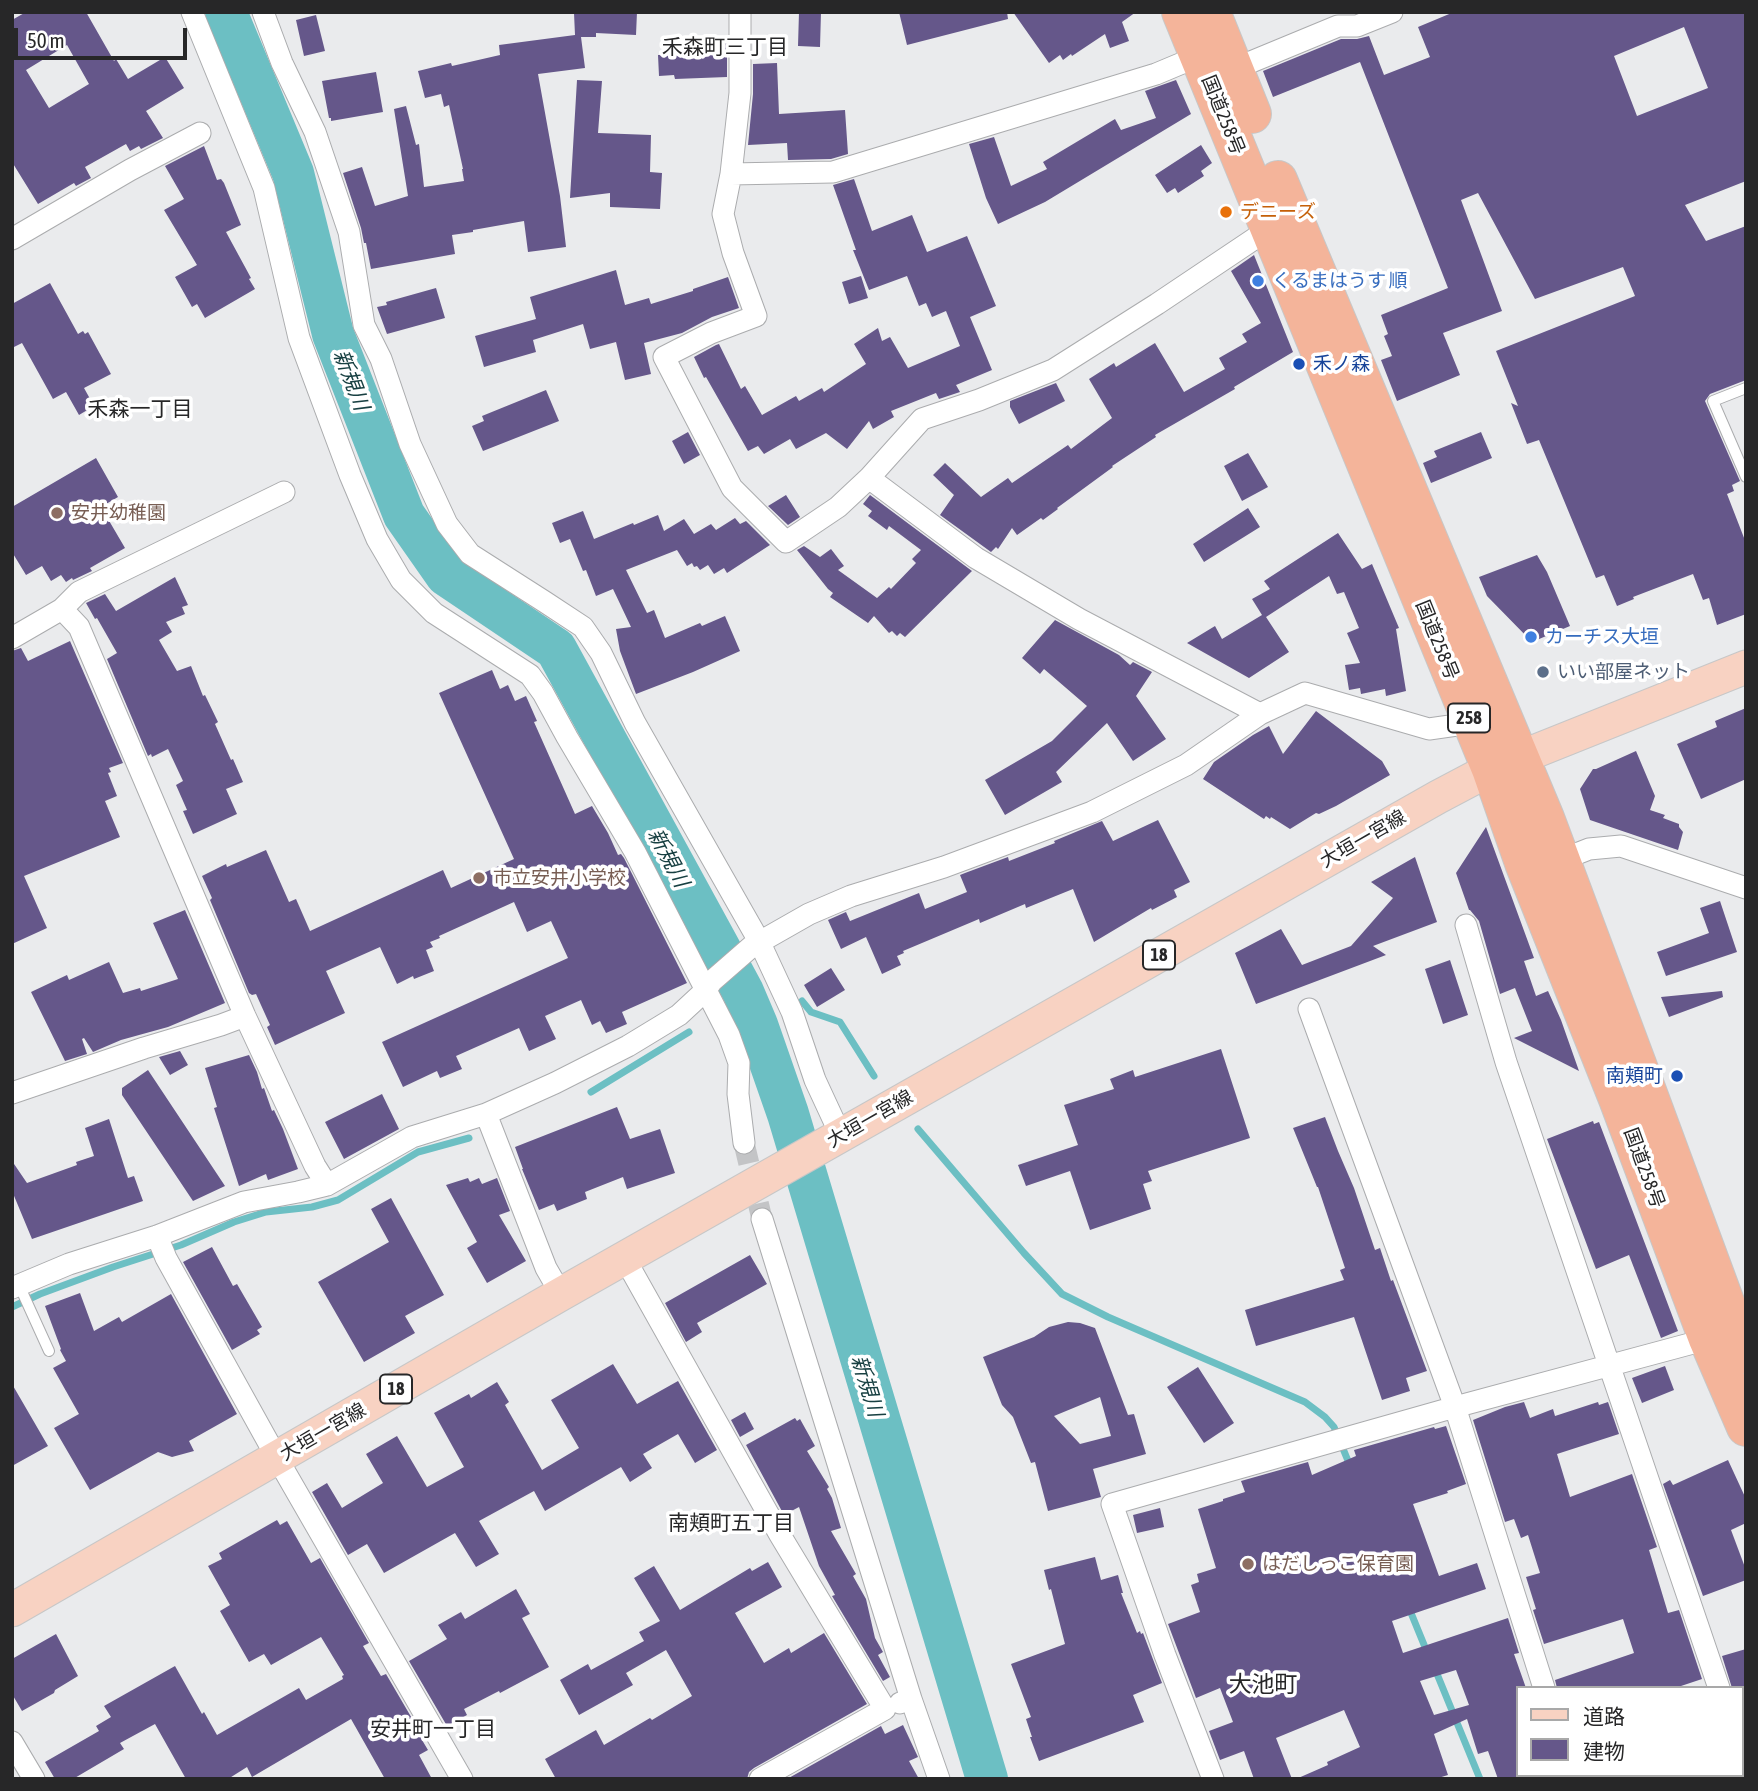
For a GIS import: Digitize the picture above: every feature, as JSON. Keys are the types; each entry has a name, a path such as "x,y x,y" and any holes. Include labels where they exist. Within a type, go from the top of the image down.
{"highway":[{"name":"国道258号","path":"1181,12 1216,63 1299,230 1505,763 1561,860 1734,1337 1746,1427"},
{"name":"国道258号","path":"1211,12 1216,63 1271,233 1470,720 1505,763 1524,863 1618,1099 1734,1337"}],"main road":[{"name":"大垣一宮線","path":"12,1609 1438,797 1505,763 1746,667"}],"street":[{"path":"192,12 264,188 299,338 377,539 401,580 434,613 530,675 543,692 709,985 739,1063 738,1094 744,1143"},
{"path":"263,12 282,63 315,132 345,219 365,325 381,359 410,444 447,524 470,554 583,628 601,653 635,723 792,1013 834,1139"},
{"path":"740,12 740,93 731,174 723,214 733,253 756,316 664,357 732,488 786,542 838,507 869,478 922,419 979,400 1053,370 1254,239 1271,233"},
{"path":"731,174 833,172 1156,74 1216,63 1338,26 1357,26 1392,12"},
{"path":"12,239 130,170 200,133"},
{"path":"869,478 976,558 1079,619 1260,714"},
{"path":"12,638 62,609 79,592 284,492"},
{"path":"62,609 79,627 245,1016 315,1166 327,1185"},
{"path":"18,1289 69,1264 161,1246 244,1202 327,1185 412,1137 486,1114 555,1083 628,1046 679,1015 755,944 809,914 851,896 944,867 1092,812 1186,765 1260,714 1305,693 1429,729 1470,720"},
{"path":"1561,860 1589,849 1621,846 1746,888"},
{"path":"1466,925 1506,1062 1718,1686"},
{"path":"1309,1009 1455,1407 1543,1686"},
{"path":"12,1093 245,1016"},
{"path":"486,1114 546,1268 561,1294"},
{"path":"762,1219 911,1699 939,1779"},
{"path":"161,1246 277,1458 462,1779"},
{"path":"625,1259 780,1535 885,1709"},
{"path":"1213,1779 1165,1655 1112,1504 1455,1407 1734,1337"},
{"path":"760,1779 885,1709 911,1699"},
{"path":"12,1742 34,1779"}],"lane":[{"path":"1746,388 1713,401 1746,477"},
{"path":"18,1289 49,1351"}],"building":[{"path":"26,12 86,12 114,61 116,59 128,79 165,57 184,88 146,111 163,138 141,149 139,146 130,151 126,144 85,167 91,178 76,186 74,183 38,204 12,162 12,20","holes":["67,45 89,84 49,108 26,70"]},
{"path":"637,12 636,35 596,33 596,37 581,37 585,68 538,74 560,196 566,247 528,252 524,221 452,235 455,254 371,269 366,243 343,173 362,167 375,206 408,196 394,109 406,106 416,145 419,144 424,187 464,181 449,105 444,107 441,94 425,98 418,71 500,55 499,45 575,35 574,13"},
{"path":"799,12 821,12 820,47 798,46"},
{"path":"899,12 1007,12 1008,19 907,45"},
{"path":"1013,12 1136,12 1122,22 1129,41 1110,48 1105,34 1072,56 1071,54 1063,60 1060,55 1049,63"},
{"path":"1454,12 1746,12 1746,181 1685,205 1706,241 1746,226 1746,380 1710,394 1705,401 1740,481 1732,485 1734,491 1727,494 1746,543 1746,614 1717,625 1709,598 1703,600 1693,574 1617,606 1604,575 1596,578 1539,440 1527,444 1511,403 1518,406 1496,351 1635,296 1623,267 1535,299 1478,193 1461,200 1502,311 1443,333 1460,375 1397,401 1381,360 1392,356 1384,336 1388,334 1381,315 1448,288 1360,62 1273,97 1263,71 1341,39 1369,36 1384,75 1430,57 1418,27","holes":["1684,27 1708,88 1637,116 1614,56"]},
{"path":"316,15 325,51 304,56 296,20"},
{"path":"727,43 727,77 675,79 674,75 659,76 658,55 703,53 702,44"},
{"path":"777,63 779,114 845,110 848,154 831,159 788,160 787,143 748,145 753,64"},
{"path":"376,72 383,112 331,121 322,81"},
{"path":"577,80 602,81 598,133 651,135 650,172 662,173 660,209 610,207 610,193 570,198"},
{"path":"1176,80 1191,114 1045,202 998,224 986,198 969,144 994,137 1011,186 1047,169 1043,162 1115,119 1121,130 1156,118 1145,91"},
{"path":"1201,145 1212,163 1201,171 1204,176 1178,193 1175,188 1167,193 1155,175"},
{"path":"204,146 217,180 221,179 224,183 241,225 226,232 255,289 205,318 197,304 192,307 175,277 197,265 164,210 184,199 165,166"},
{"path":"854,179 872,231 912,215 927,252 967,236 996,306 970,317 992,370 956,385 960,392 939,399 936,393 891,411 894,417 873,429 869,421 847,449 826,433 796,449 790,439 764,454 758,446 748,451 694,357 716,345 719,344 741,389 745,386 762,415 796,396 799,401 822,388 824,392 866,364 854,344 878,328 882,341 890,337 908,368 960,346 946,311 932,317 926,303 919,306 907,276 869,290 853,250 856,250 833,185"},
{"path":"1254,255 1293,352 1155,435 1156,437 1112,466 1043,520 1041,518 1017,535 1012,528 998,549 996,547 991,552 940,515 954,495 933,475 945,463 981,497 1008,478 1012,483 1068,445 1071,449 1112,418 1089,379 1114,363 1116,367 1155,343 1184,392 1225,369 1219,358 1247,342 1242,334 1261,323 1231,271"},
{"path":"616,270 625,305 649,298 651,304 728,277 739,308 712,317 682,333 644,343 651,374 625,380 616,342 590,349 583,324 533,340 536,352 484,367 475,336 536,319 530,297"},
{"path":"861,276 868,298 849,304 842,282"},
{"path":"50,283 78,334 88,332 111,374 84,388 94,406 79,415 66,392 53,399 22,343 12,348 12,304"},
{"path":"436,288 445,318 387,334 377,307"},
{"path":"1056,383 1065,401 1019,424 1010,407 1010,401"},
{"path":"546,390 559,421 483,451 472,426 484,421 482,416"},
{"path":"688,432 700,455 684,464 672,441"},
{"path":"1481,432 1492,458 1431,483 1423,463 1437,457 1434,451"},
{"path":"1248,453 1268,487 1242,501 1224,466"},
{"path":"96,458 118,497 101,507 125,548 90,568 92,571 66,582 61,575 51,581 42,566 26,575 12,552 12,507"},
{"path":"786,495 800,517 788,525 768,506"},
{"path":"870,495 972,571 905,637 900,633 897,636 892,631 889,633 874,616 868,623 830,597 833,593 797,550 804,546 820,557 831,549 844,566 838,570 877,598 889,587 891,589 916,563 912,559 921,550 889,526 887,530 868,516 872,511 863,504"},
{"path":"1248,508 1260,527 1204,562 1193,544"},
{"path":"583,511 594,539 658,515 664,531 684,519 694,534 711,524 716,530 735,518 740,524 746,521 770,545 727,573 724,568 714,574 708,565 700,570 692,563 687,566 677,550 626,570 647,613 654,610 665,638 725,616 740,651 636,694 620,651 616,629 631,627 613,589 596,596 570,539 560,543 552,523"},
{"path":"1338,533 1362,569 1372,564 1399,628 1396,629 1406,691 1386,696 1385,689 1361,694 1360,688 1349,690 1345,665 1360,663 1347,633 1359,628 1344,592 1337,594 1329,576 1266,617 1289,652 1249,678 1187,643 1215,626 1222,639 1262,615 1252,599 1270,589 1264,581"},
{"path":"1537,555 1570,626 1532,642 1487,596 1479,577"},
{"path":"175,577 188,605 182,607 185,614 166,622 172,632 159,640 177,671 191,666 243,782 226,789 237,814 193,834 183,811 187,810 176,785 183,781 168,749 152,757 151,754 148,756 107,659 117,653 86,603 105,594 116,611"},
{"path":"1055,620 1119,655 1130,665 1133,662 1152,672 1136,696 1166,739 1133,761 1107,723 1056,772 1062,782 1005,815 985,780 1052,741 1087,706 1044,669 1040,674 1022,658"},
{"path":"70,641 123,763 109,768 111,772 108,773 117,796 105,801 120,837 24,876 47,928 12,944 12,651 21,648 28,661"},
{"path":"492,670 500,689 508,685 515,701 526,696 537,721 534,722 575,814 592,806 618,855 621,854 624,858 687,983 622,1012 627,1024 606,1033 600,1021 592,1025 581,1000 545,1016 556,1039 529,1051 519,1028 456,1056 462,1069 440,1078 437,1071 403,1087 382,1042 568,958 551,921 527,932 514,902 430,942 433,947 426,950 434,971 414,979 413,976 397,984 380,947 326,971 345,1013 275,1045 267,1027 270,1025 256,994 249,993 202,876 266,850 289,902 296,899 310,931 443,870 451,888 514,859 439,693"},
{"path":"1746,708 1746,779 1701,799 1677,744 1717,727 1715,721"},
{"path":"1316,711 1382,761 1390,775 1290,829 1271,817 1270,819 1266,816 1264,819 1203,779 1214,762 1269,726 1283,754"},
{"path":"1636,751 1655,796 1650,810 1679,824 1683,832 1678,850 1590,820 1580,789 1593,769"},
{"path":"1158,820 1190,882 1174,890 1177,897 1152,910 1151,908 1094,942 1073,889 1026,908 1025,904 980,923 979,919 903,951 904,953 897,956 901,965 882,974 866,937 841,949 828,920 846,912 850,921 919,893 925,909 967,892 960,875 965,873 1008,857 1009,861 1102,821 1113,841"},
{"path":"1486,827 1534,958 1524,961 1536,996 1548,991 1579,1071 1514,1038 1532,1031 1515,988 1500,994 1479,921 1469,910 1456,873"},
{"path":"1415,857 1437,922 1373,946 1386,955 1256,1004 1235,953 1281,929 1302,965 1351,946 1393,898 1371,882"},
{"path":"1720,901 1737,952 1666,976 1657,952 1709,933 1700,908"},
{"path":"185,910 225,1003 168,1027 121,1040 93,1052 84,1038 82,1039 87,1054 65,1061 31,992 67,975 69,980 109,962 123,993 140,988 141,991 178,979 153,923"},
{"path":"1450,960 1468,1015 1443,1024 1425,969"},
{"path":"831,968 845,990 817,1007 804,985"},
{"path":"1722,991 1723,997 1669,1017 1661,997"},
{"path":"1221,1049 1250,1138 1148,1171 1152,1181 1143,1184 1151,1209 1090,1230 1070,1171 1026,1186 1018,1165 1078,1145 1064,1105 1114,1089 1110,1079 1133,1070 1135,1077"},
{"path":"180,1051 188,1065 170,1075 159,1057"},
{"path":"249,1055 298,1169 268,1180 266,1174 239,1186 214,1108 217,1107 205,1068"},
{"path":"148,1070 225,1186 193,1201 122,1095 122,1088"},
{"path":"382,1094 399,1129 344,1159 325,1122"},
{"path":"617,1107 630,1139 660,1129 675,1173 627,1189 623,1177 585,1192 587,1199 557,1211 554,1204 539,1210 515,1147"},
{"path":"1325,1117 1354,1188 1375,1250 1380,1248 1427,1371 1406,1378 1410,1391 1382,1400 1354,1317 1256,1346 1245,1310 1344,1280 1340,1270 1345,1268 1318,1187 1293,1128"},
{"path":"109,1119 128,1178 134,1176 143,1201 32,1239 12,1191 12,1161 27,1183 77,1165 76,1162 94,1156 85,1128"},
{"path":"1593,1121 1594,1124 1599,1122 1678,1331 1661,1338 1629,1255 1596,1269 1547,1139"},
{"path":"468,1178 470,1182 479,1178 482,1184 497,1178 510,1211 499,1215 526,1261 487,1283 467,1248 477,1242 446,1185"},
{"path":"391,1198 444,1295 405,1316 415,1333 364,1362 318,1282 389,1242 371,1209"},
{"path":"212,1247 233,1286 237,1284 262,1327 257,1330 260,1334 232,1350 183,1262"},
{"path":"750,1255 767,1284 697,1323 702,1332 686,1342 665,1303"},
{"path":"80,1293 94,1331 119,1317 122,1322 171,1294 237,1414 189,1441 194,1451 172,1457 158,1452 90,1490 54,1428 79,1414 53,1368 66,1361 45,1306"},
{"path":"1068,1322 1095,1328 1128,1415 1134,1414 1146,1454 1093,1469 1101,1497 1048,1511 1035,1462 1031,1463 1013,1417 1002,1405 983,1357 1034,1337 1049,1327","holes":["1100,1397 1111,1436 1080,1444 1054,1416"]},
{"path":"613,1364 637,1404 678,1381 717,1450 695,1463 678,1434 643,1454 652,1468 630,1482 621,1467 545,1511 534,1491 479,1521 499,1554 476,1567 455,1533 384,1573 367,1544 348,1555 312,1492 327,1483 342,1508 383,1483 366,1454 397,1436 427,1487 464,1467 434,1413 469,1394 471,1398 497,1382 509,1402 505,1405 542,1470 579,1448 551,1400"},
{"path":"1665,1366 1674,1390 1642,1403 1632,1378"},
{"path":"1198,1367 1234,1423 1204,1443 1167,1387"},
{"path":"12,1384 48,1446 12,1466"},
{"path":"1524,1402 1530,1418 1553,1409 1555,1416 1598,1402 1599,1405 1608,1402 1619,1434 1557,1454 1570,1497 1632,1474 1657,1547 1649,1550 1668,1613 1679,1610 1702,1679 1681,1686 1556,1686 1555,1680 1634,1653 1623,1619 1544,1644 1526,1577 1540,1573 1528,1535 1521,1538 1514,1519 1505,1522 1473,1420"},
{"path":"745,1412 754,1429 740,1437 731,1420"},
{"path":"795,1418 797,1421 800,1419 815,1446 807,1451 829,1487 827,1489 841,1528 831,1531 856,1574 853,1576 866,1599 875,1638 883,1652 878,1655 890,1677 883,1681 832,1596 835,1595 819,1566 799,1507 784,1515 746,1445"},
{"path":"1446,1426 1466,1484 1413,1504 1439,1576 1477,1563 1486,1589 1392,1621 1403,1653 1508,1618 1519,1653 1514,1654 1525,1686 1516,1686 1518,1779 1498,1779 1488,1751 1478,1754 1467,1719 1434,1734 1448,1775 1435,1779 1296,1779 1360,1747 1344,1710 1276,1738 1292,1779 1254,1779 1244,1751 1220,1760 1209,1731 1233,1722 1220,1688 1196,1698 1168,1624 1200,1612 1191,1585 1199,1582 1197,1574 1216,1568 1198,1509 1245,1492 1241,1481 1308,1462 1312,1475 1356,1456 1354,1450","holes":["1456,1670 1469,1705 1434,1715 1420,1681"]},
{"path":"1728,1460 1746,1499 1746,1523 1731,1530 1746,1570 1746,1580 1703,1596 1663,1484 1670,1480 1673,1485"},
{"path":"1160,1508 1164,1527 1137,1533 1133,1515"},
{"path":"277,1520 280,1525 287,1521 311,1563 320,1558 369,1643 363,1646 381,1676 386,1674 424,1739 422,1740 428,1750 419,1755 432,1779 385,1779 351,1719 252,1777 247,1767 228,1779 186,1779 155,1724 120,1743 124,1749 73,1779 55,1779 45,1762 99,1731 96,1726 111,1717 104,1706 175,1666 217,1735 299,1688 306,1700 343,1679 344,1675 321,1637 271,1665 264,1654 249,1662 220,1611 230,1605 208,1566 222,1559 219,1553"},
{"path":"1095,1557 1101,1580 1118,1575 1121,1593 1137,1633 1143,1633 1162,1683 1133,1695 1144,1722 1039,1761 1026,1719 1031,1717 1011,1664 1065,1644 1044,1570"},
{"path":"768,1562 782,1587 735,1613 764,1663 789,1648 791,1653 824,1633 867,1704 754,1768 747,1779 556,1779 545,1759 596,1730 604,1745 692,1696 666,1650 626,1673 633,1685 579,1715 560,1680 588,1664 591,1670 644,1641 639,1632 660,1621 634,1578 654,1566 680,1610 750,1568 752,1571"},
{"path":"516,1589 530,1614 522,1618 549,1667 464,1709 467,1715 447,1726 409,1661 447,1639 438,1625 461,1612 465,1619"},
{"path":"56,1634 78,1676 22,1711 12,1694 12,1659"},
{"path":"1746,1649 1746,1688 1731,1686 1722,1656"},
{"path":"903,1725 918,1757 909,1761 919,1779 787,1779 881,1726 885,1734"}],"waterway":[{"name":"新規川","path":"226,12 293,173 333,334 404,515 446,575 556,649 743,992 788,1114 987,1779"},
{"path":"802,1001 811,1012 840,1022 874,1076"},
{"path":"591,1092 689,1032"},
{"path":"918,1129 1062,1294 1108,1317 1305,1402 1334,1427 1351,1468"},
{"path":"12,1307 113,1267 181,1245 234,1222 266,1212 312,1207 338,1200 418,1152 469,1138"},
{"path":"1409,1608 1427,1652"},
{"path":"1435,1669 1480,1779"}],"tunnel":[{"path":"744,1143 762,1219"}],"place":[{"name":"デニーズ","path":"1226,212"},
{"name":"くるまはうす 順","path":"1258,281"},
{"name":"禾ノ森","path":"1299,364"},
{"name":"安井幼稚園","path":"57,513"},
{"name":"カーチス大垣","path":"1531,637"},
{"name":"いい部屋ネット","path":"1543,672"},
{"name":"市立安井小学校","path":"479,878"},
{"name":"南頬町","path":"1677,1076"},
{"name":"はだしっこ保育園","path":"1248,1564"}],"district":[{"name":"禾森町三丁目","path":"725,47"},
{"name":"禾森一丁目","path":"140,409"},
{"name":"南頬町五丁目","path":"731,1523"},
{"name":"大池町","path":"1263,1685"},
{"name":"安井町一丁目","path":"433,1729"}]}
